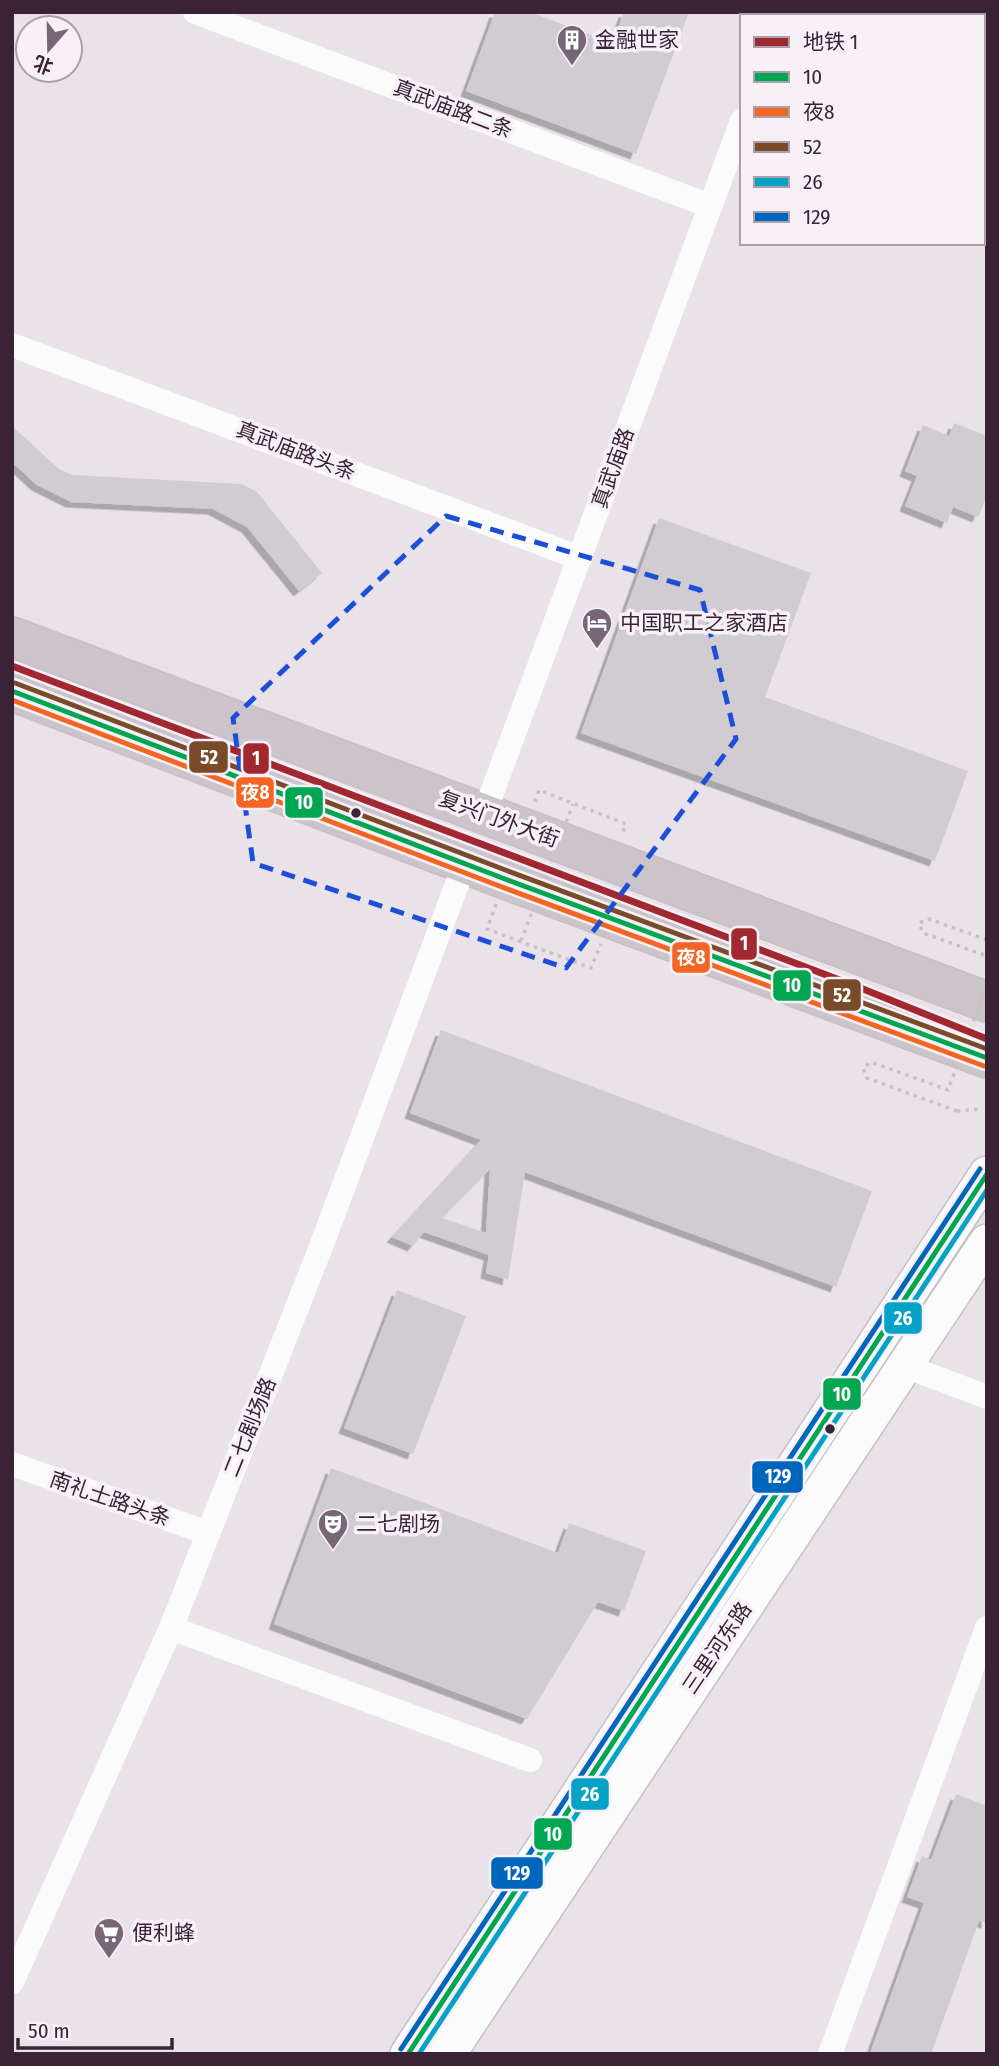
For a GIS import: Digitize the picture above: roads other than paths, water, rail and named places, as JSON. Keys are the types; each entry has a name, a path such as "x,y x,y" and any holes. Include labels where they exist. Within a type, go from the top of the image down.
{"highway":[{"name":"复兴门外大街","path":"12,636 987,1002"},
{"path":"12,691 987,1058"}],"main road":[{"name":"三里河东路","path":"408,2054 987,1174"},
{"name":"三里河东路","path":"448,2054 987,1242"}],"street":[{"name":"真武庙路二条","path":"195,12 710,206"},
{"name":"真武庙路","path":"484,814 740,126"},
{"name":"真武庙路头条","path":"12,345 580,558"},
{"name":"二七剧场路","path":"12,1982 171,1628 327,1231 465,863"},
{"path":"905,1366 987,1397"},
{"name":"南礼士路头条","path":"12,1464 208,1533"},
{"path":"171,1628 530,1760"},
{"path":"830,2054 987,1628"}],"metro line":[{"name":"1","path":"12,666 858,987 987,1039"}],"place":[{"name":"金融世家","path":"572,67"},
{"name":"中国职工之家酒店","path":"597,650"},
{"name":"二七剧场","path":"333,1551"},
{"name":"便利蜂","path":"109,1960"}]}
